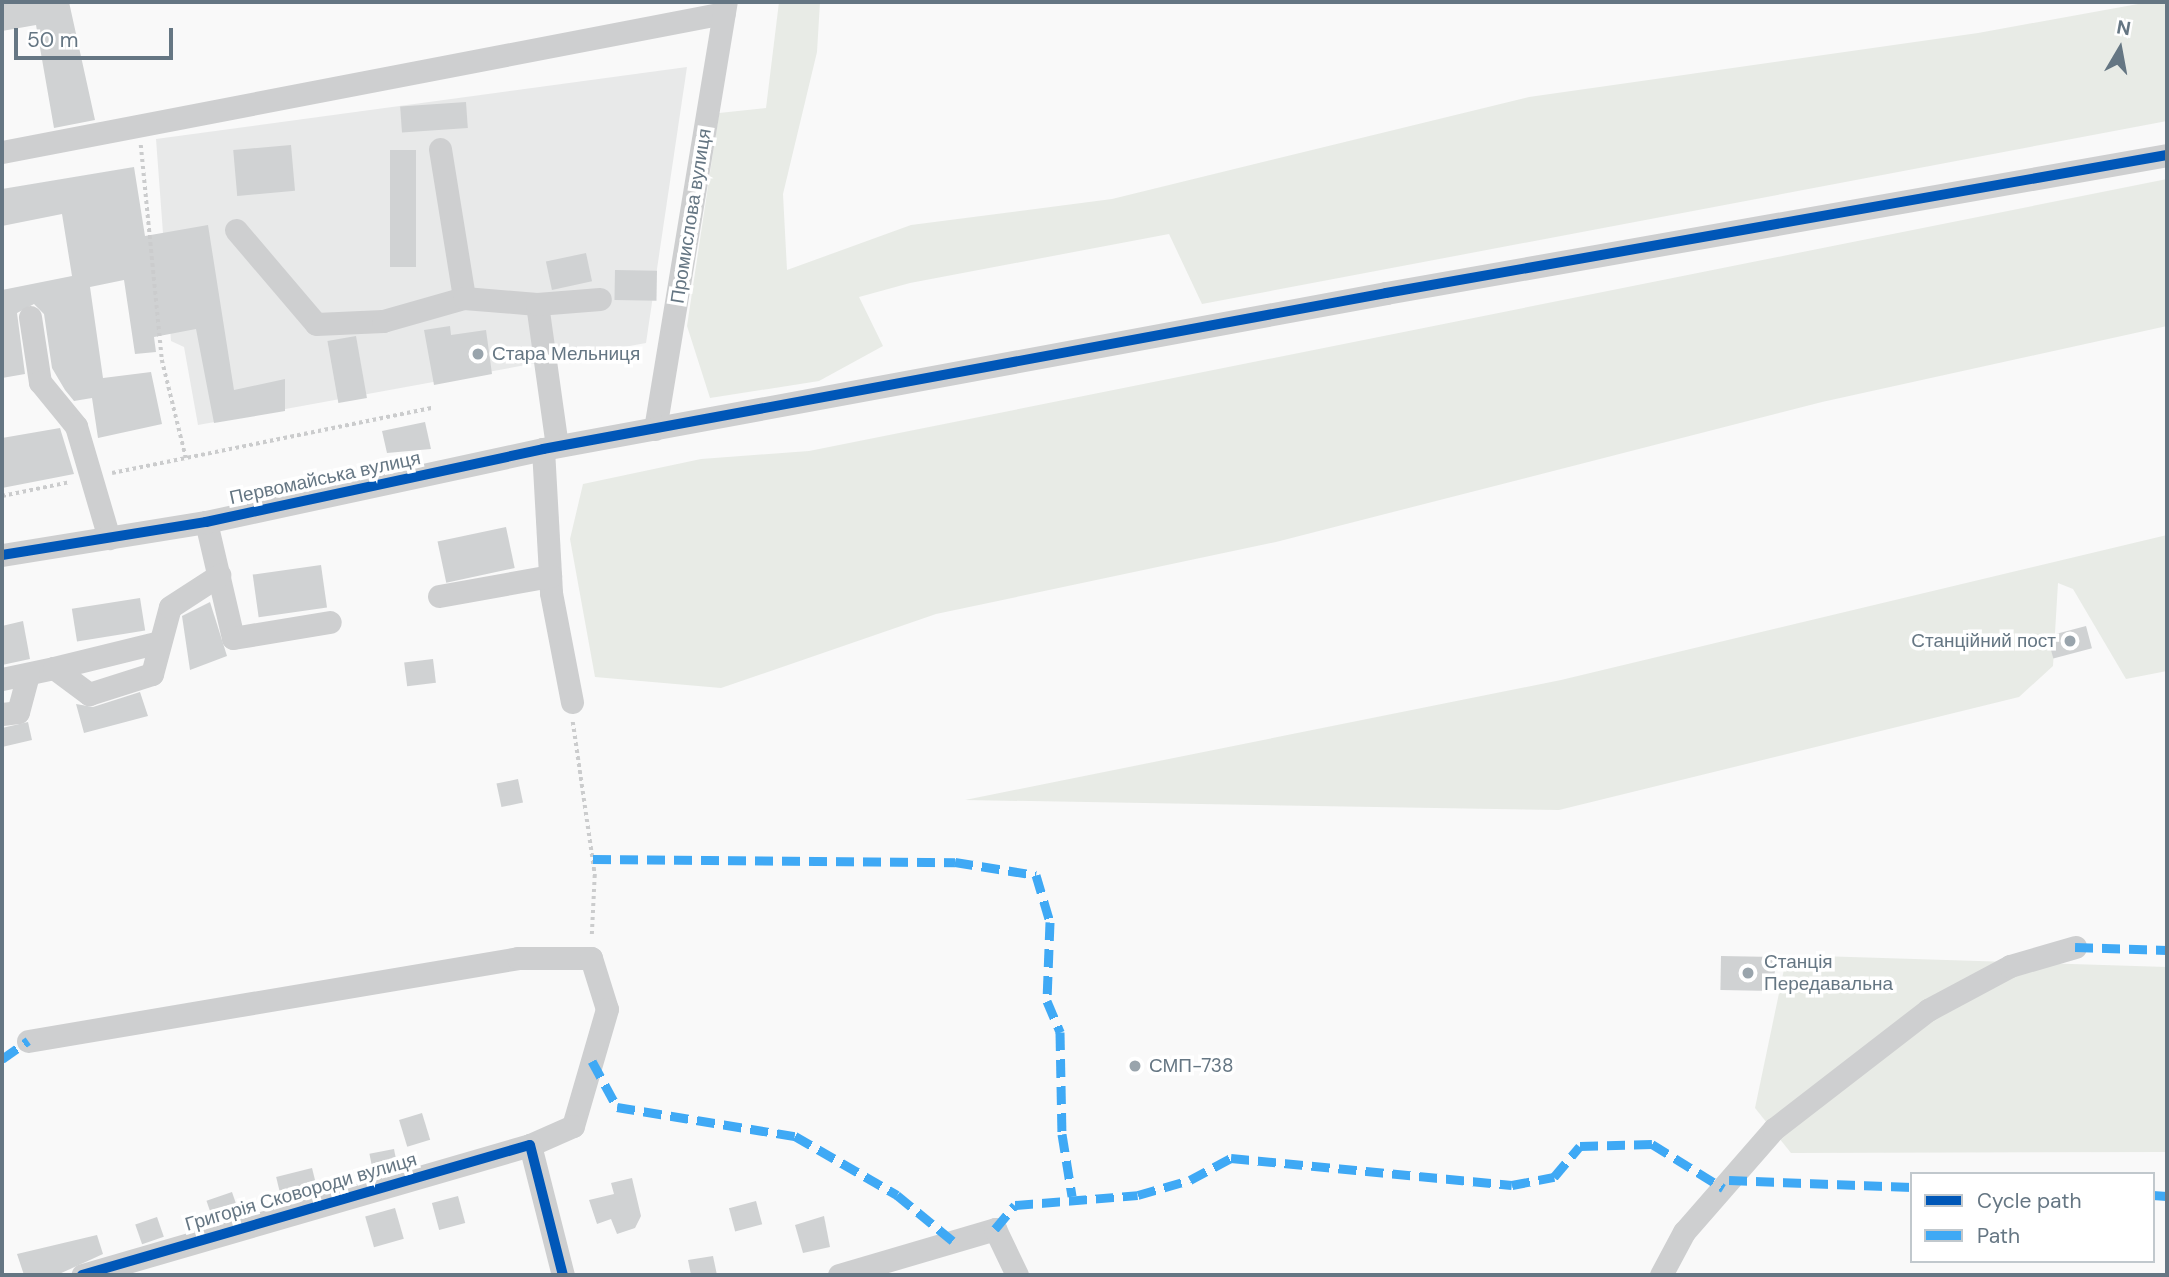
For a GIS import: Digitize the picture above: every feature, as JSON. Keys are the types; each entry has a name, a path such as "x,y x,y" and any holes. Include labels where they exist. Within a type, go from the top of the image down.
{"street":[{"path":"2,152 725,7"},
{"name":"Промислова вулиця","path":"655,429 725,7"},
{"path":"440,149 464,298"},
{"name":"Первомайська вулиця","path":"2,555 206,522 550,448 2167,155"},
{"path":"236,230 316,324 383,321 464,298 537,304 600,299"},
{"path":"537,304 550,448 550,576 572,702"},
{"path":"30,317 40,382 76,426 109,538"},
{"path":"206,522 233,638 330,622"},
{"path":"54,668 89,694 152,674 156,643 170,607 219,575"},
{"path":"439,596 550,576"},
{"path":"2,679 156,643"},
{"path":"2,714 18,712 28,674"},
{"path":"1661,1275 1684,1231 1774,1129 1928,1010 2010,966 2076,947"},
{"path":"28,1041 518,958 591,958"},
{"name":"Григорія Сковороди вулиця","path":"82,1275 530,1145 573,1126 607,1009 591,958"},
{"path":"530,1145 563,1275"},
{"path":"839,1275 995,1229 1017,1275"}],"path":[{"path":"139,125 162,360 186,458"},
{"path":"2,496 432,408"},
{"path":"572,702 595,875 591,958"}],"shaded area":[{"path":"779,2 820,2 817,52 783,194 787,270 911,225 1112,199 1529,97 1978,33 2149,2 2167,2 2167,121 1202,304 1169,234 910,283 859,297 883,346 819,381 710,398 687,326 719,113 766,108"},
{"path":"687,67 646,343 198,425 184,347 171,341 156,139"},
{"path":"2167,179 2167,326 1822,402 1276,542 936,614 721,688 595,677 570,539 583,484 701,459 809,451"},
{"path":"2167,535 2167,671 2126,679 2073,589 2058,583 2053,666 2019,697 1559,810 965,800 1561,680"},
{"path":"1787,955 2167,967 2167,1152 1791,1153 1755,1108"}],"building":[{"path":"2,2 69,2 95,120 54,128 36,25 2,31"},
{"path":"466,102 468,128 402,133 400,107"},
{"path":"291,145 295,191 237,196 233,150"},
{"path":"390,150 416,150 416,267 390,267"},
{"path":"134,167 145,236 208,225 234,390 285,379 285,411 214,423 196,329 154,337 156,352 135,354 124,280 90,287 103,378 151,372 162,424 98,438 92,398 74,401 65,390 52,368 44,314 34,304 17,313 25,374 2,378 2,290 72,276 62,214 2,226 2,189"},
{"path":"586,253 592,281 552,290 546,262"},
{"path":"615,270 657,271 656,301 614,300"},
{"path":"450,326 451,335 486,330 492,374 434,385 424,330"},
{"path":"356,336 367,398 338,403 327,341"},
{"path":"425,422 431,449 387,453 382,431"},
{"path":"60,428 74,474 2,488 2,438"},
{"path":"506,527 515,568 446,583 438,542"},
{"path":"321,565 327,608 259,617 253,575"},
{"path":"140,598 145,631 77,641 72,609"},
{"path":"210,602 227,656 190,670 182,616"},
{"path":"23,621 30,659 2,665 2,626"},
{"name":"Станційний пост","path":"2086,626 2092,648 2053,659 2047,636"},
{"path":"433,659 436,683 407,686 404,663"},
{"path":"140,692 148,716 84,733 76,704 93,707"},
{"path":"28,722 32,740 2,747 2,728"},
{"path":"518,779 523,802 501,807 496,784"},
{"name":"Станція Передавальна","path":"1721,956 1775,957 1774,991 1720,990"},
{"path":"422,1113 430,1140 407,1147 399,1120"},
{"path":"394,1149 398,1169 373,1173 369,1154"},
{"path":"312,1168 318,1192 282,1201 276,1177"},
{"path":"632,1178 641,1216 635,1228 617,1234 611,1219 597,1224 589,1200 614,1194 611,1183"},
{"path":"232,1192 240,1215 214,1223 206,1201"},
{"path":"458,1196 465,1223 439,1230 432,1203"},
{"path":"756,1201 762,1224 735,1231 729,1208"},
{"path":"395,1208 404,1239 374,1247 365,1217"},
{"path":"824,1216 830,1247 803,1253 795,1225"},
{"path":"157,1217 164,1237 142,1244 135,1224"},
{"path":"97,1235 103,1254 57,1275 24,1275 17,1254"},
{"path":"713,1256 717,1275 691,1275 688,1260"}],"marked path":[{"path":"593,859 955,862 1036,875 1050,922 1047,1001 1060,1032 1062,1134 1072,1196"},
{"path":"2075,947 2167,950"},
{"path":"2,1059 28,1041"},
{"path":"592,1061 617,1107 795,1136 897,1195 953,1241"},
{"path":"995,1229 1015,1205 1138,1195 1190,1180 1231,1158 1512,1185 1554,1177 1580,1146 1652,1144 1723,1188"},
{"path":"1729,1180 1910,1187"},
{"path":"2155,1195 2167,1196"}],"cycle path":[{"path":"2,555 206,522 543,449 1386,293 2167,155"},
{"path":"82,1275 530,1145 563,1275"}],"place":[{"name":"Стара Мельниця","path":"478,354"},
{"name":"Станційний пост","path":"2070,641"},
{"name":"Станція Передавальна","path":"1748,973"},
{"name":"СМП-738","path":"1135,1066"}]}
